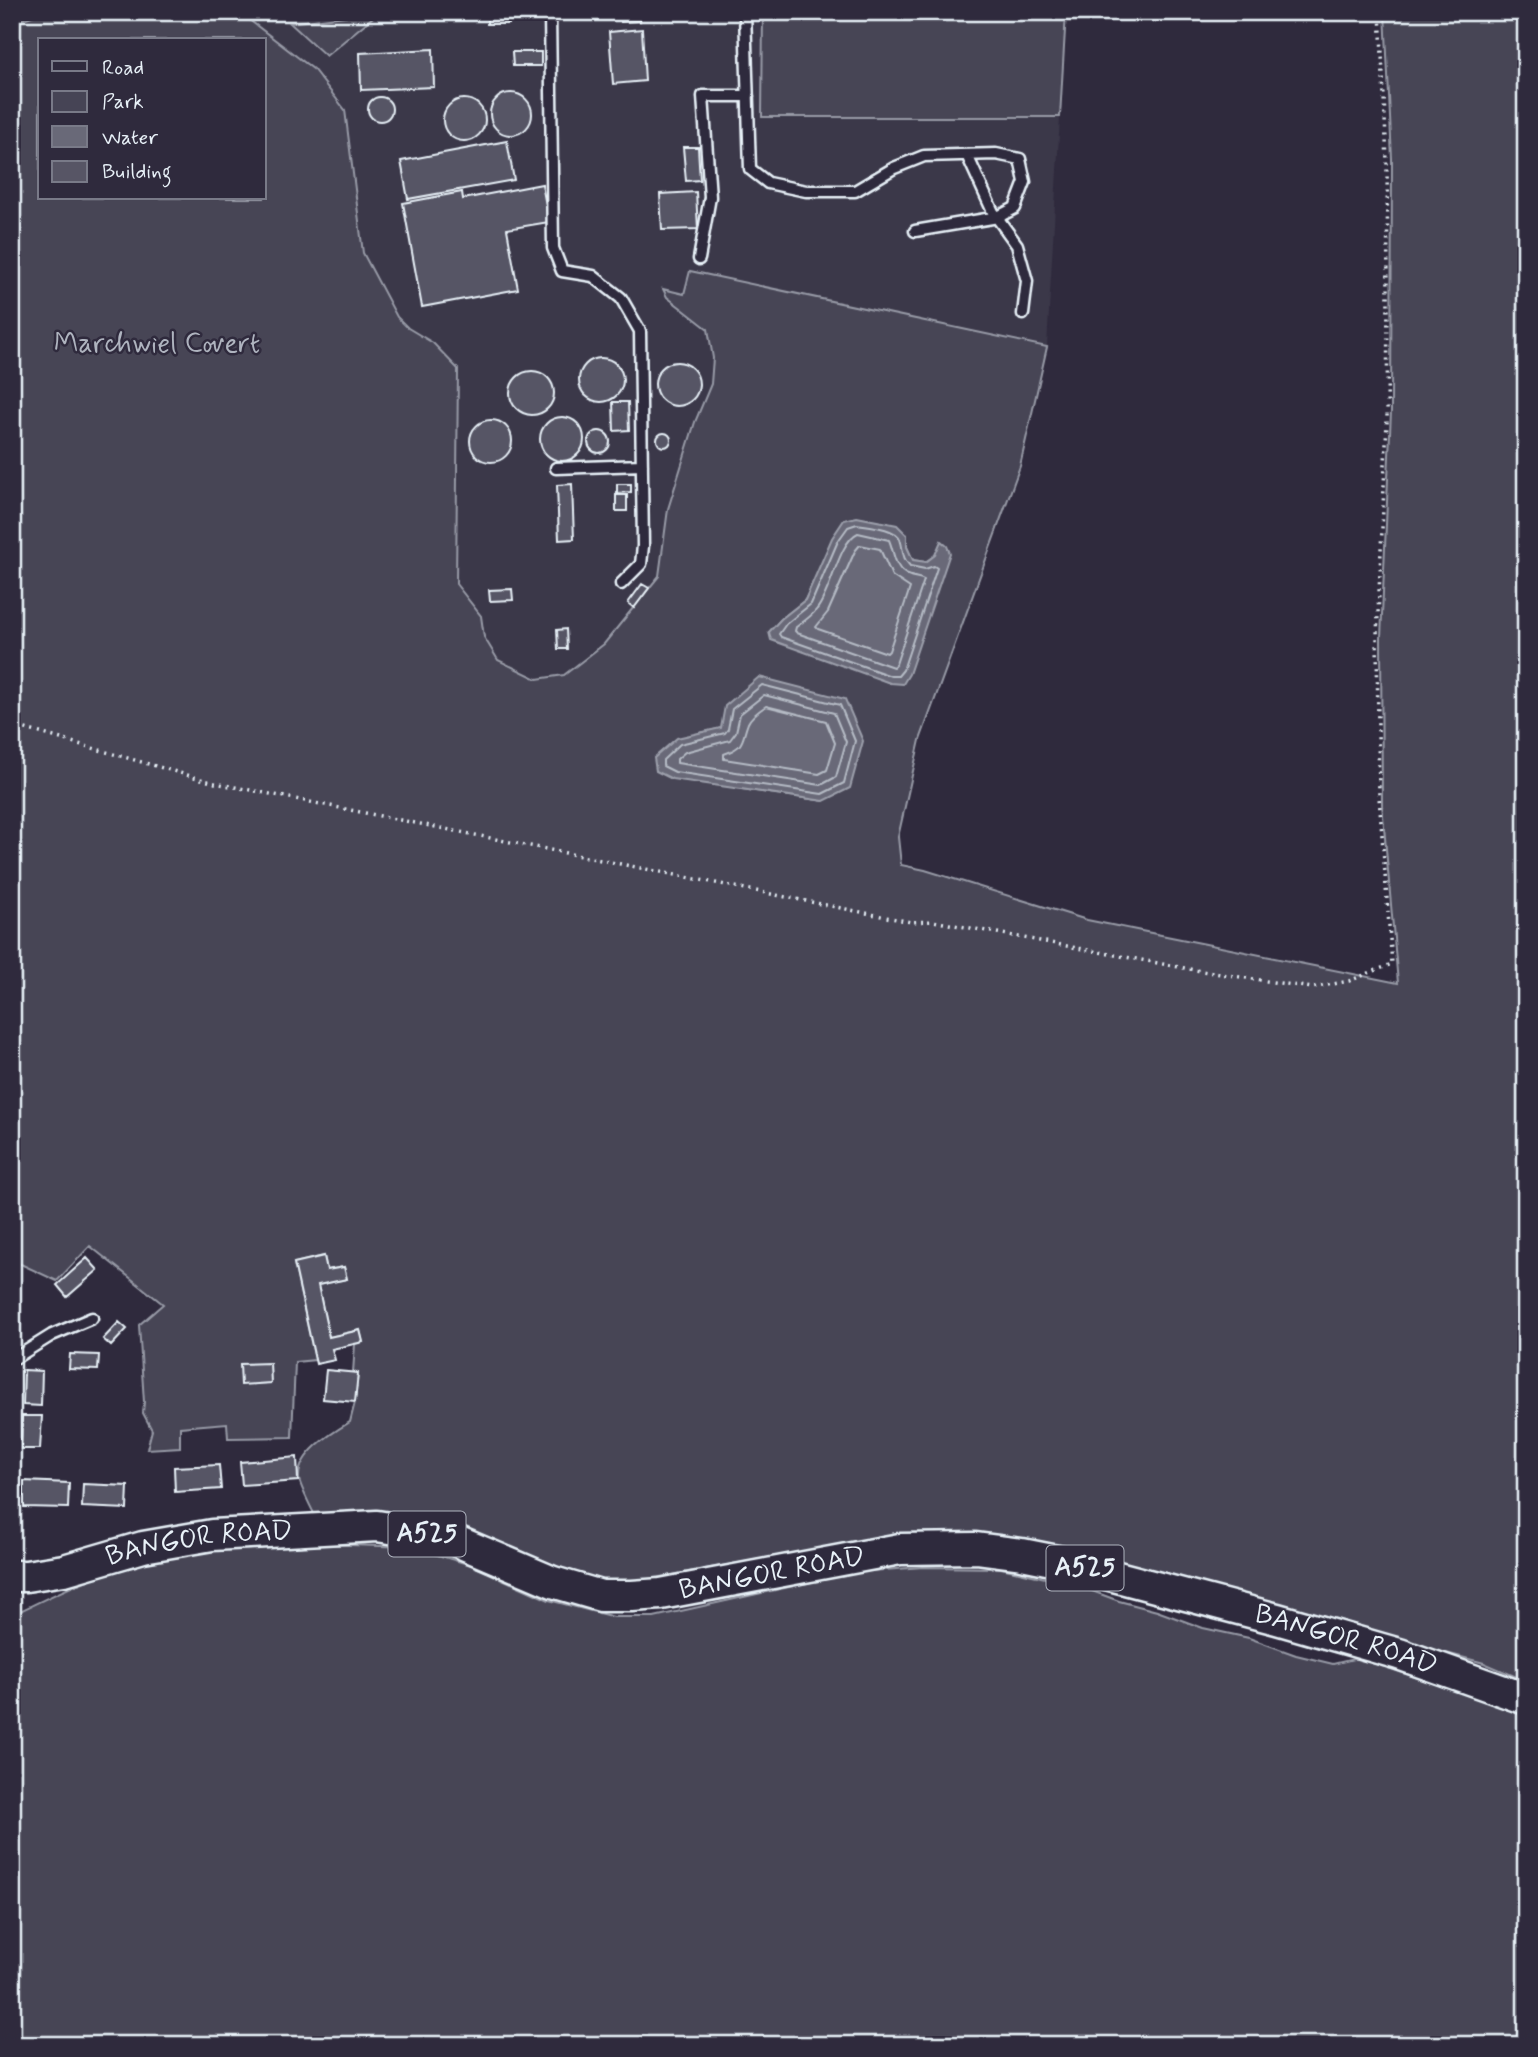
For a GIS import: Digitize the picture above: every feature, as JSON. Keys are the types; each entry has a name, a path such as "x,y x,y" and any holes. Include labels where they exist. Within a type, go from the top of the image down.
{"main road":[{"name":"BANGOR ROAD","path":"12,1576 64,1570 143,1547 212,1535 377,1526 447,1537 553,1582 601,1595 661,1594 900,1549 976,1548 1057,1560 1277,1619 1399,1654 1526,1699"}],"lane":[{"path":"550,12 553,248 562,271 593,276 621,298 640,331 643,546 641,564 621,584"},
{"path":"745,12 750,169 768,183 806,191 855,191 894,168 924,156 996,154 1020,159 1025,182 1015,208 998,217 915,231"},
{"path":"699,259 710,197 703,96 748,96"},
{"path":"967,155 998,217 1017,245 1027,281 1023,314"},
{"path":"556,468 642,465"},
{"path":"12,1360 52,1335 92,1318"}],"path":[{"path":"12,725 215,783 911,922 933,921 1195,970 1312,988 1349,981 1392,964 1379,797 1377,718 1377,635 1387,408 1387,161 1380,12"}],"shaded area":[{"path":"184,12 1066,12 1047,347 1020,466 865,889 457,694 433,343 408,328 397,317 363,253 345,110 248,19"}],"green space":[{"name":"Marchwiel Covert","path":"43,12 223,14 248,19 313,69 345,110 363,253 397,317 408,328 433,343 458,369 456,584 481,616 484,637 498,660 537,679 564,675 604,644 659,576 668,509 695,422 711,384 713,358 708,329 667,297 663,289 684,294 690,271 1047,347 1020,466 920,740 898,837 901,865 1087,920 1398,983 1382,804 1381,638 1391,411 1392,159 1385,12 1526,12 1526,1681 1484,1663 1264,1605 1115,1561 977,1536 850,1543 632,1582 572,1578 317,1519 300,1481 300,1469 317,1445 350,1422 358,1374 353,1373 355,1344 363,1342 360,1330 329,1337 318,1285 347,1279 344,1267 327,1270 324,1256 294,1263 315,1360 295,1362 292,1437 228,1438 227,1423 180,1427 180,1447 147,1449 152,1430 143,1413 139,1325 163,1304 90,1246 57,1281 12,1260 12,23","holes":["907,535 907,547 913,560 925,562 935,555 890,683 769,632 805,600 819,571","721,728 824,801 742,789 696,734"]},
{"path":"379,12 326,56 290,23"},
{"path":"763,12 1066,12 1060,117 762,117"},
{"path":"318,1544 411,1547 471,1565 549,1600 614,1617 654,1617 857,1572 923,1567 1001,1568 1076,1585 1203,1628 1249,1638 1296,1655 1333,1664 1358,1658 1526,1714 1526,2045 12,2045 12,1612 16,1613 102,1574 157,1558 217,1550"}],"water":[{"path":"857,517 897,525 907,535 907,547 913,560 926,562 935,555 941,541 950,553 909,674 903,684 890,683 771,640 769,632 805,600 832,538 844,520"},
{"path":"759,677 845,699 863,741 850,788 824,801 672,779 656,771 654,758 677,738 721,728 725,706"}],"building":[{"path":"487,12 509,12 509,24 487,24"},
{"path":"620,12 639,12 640,21 621,22"},
{"path":"642,29 645,81 613,84 609,32"},
{"path":"433,49 434,87 361,90 360,53"},
{"path":"512,52 541,52 541,66 513,66"},
{"path":"511,93 526,99 532,114 526,129 511,135 496,129 490,114 496,99"},
{"path":"380,97 388,101 392,109 388,117 380,121 372,117 368,109 372,101"},
{"path":"464,99 479,105 485,120 479,135 464,141 449,135 443,120 449,105"},
{"path":"507,141 514,180 408,199 401,161"},
{"path":"683,147 698,147 700,180 686,181"},
{"path":"542,184 549,222 507,229 518,289 422,307 403,203 462,192 463,199"},
{"path":"696,192 698,229 662,230 660,194"},
{"path":"601,358 610,359 617,364 622,371 622,389 617,396 610,401 601,402 592,401 585,396 580,389 579,380 580,371 585,364 592,359"},
{"path":"677,362 686,363 693,368 698,375 698,393 693,400 686,405 677,406 668,405 661,400 656,393 655,384 656,375 661,368 668,363"},
{"path":"532,371 541,372 548,377 553,384 553,402 548,409 541,414 532,415 523,414 516,409 511,402 510,393 511,384 516,377 523,372"},
{"path":"613,402 628,402 629,430 614,431"},
{"path":"562,417 571,418 578,423 583,430 583,448 578,455 571,460 562,461 553,460 546,455 541,448 540,439 541,430 546,423 553,418"},
{"path":"491,420 506,426 512,441 506,456 491,462 476,456 470,441 476,426"},
{"path":"599,431 607,434 610,442 607,450 599,453 591,450 588,442 591,434"},
{"path":"664,433 669,435 669,445 664,447 659,445 657,440 659,435"},
{"path":"572,484 574,539 559,540 557,485"},
{"path":"617,484 631,484 631,492 617,493"},
{"path":"616,495 627,495 627,511 616,511"},
{"path":"642,584 649,588 634,608 628,603"},
{"path":"512,589 513,600 490,601 489,590"},
{"path":"566,629 567,649 558,649 557,630"},
{"path":"324,1256 327,1270 344,1267 347,1279 318,1285 329,1337 360,1330 363,1342 332,1349 335,1360 316,1364 294,1263"},
{"path":"87,1258 98,1270 67,1297 57,1285"},
{"path":"119,1322 127,1329 111,1346 103,1339"},
{"path":"70,1354 99,1355 98,1370 69,1369"},
{"path":"270,1363 271,1383 241,1385 240,1364"},
{"path":"24,1370 42,1371 41,1406 23,1405"},
{"path":"326,1370 358,1373 355,1402 323,1399"},
{"path":"22,1416 42,1416 40,1449 21,1449"},
{"path":"297,1457 298,1481 242,1485 240,1462"},
{"path":"219,1465 221,1489 175,1492 174,1467"},
{"path":"24,1481 69,1483 68,1508 24,1507"},
{"path":"83,1484 128,1486 127,1509 82,1507"}]}
